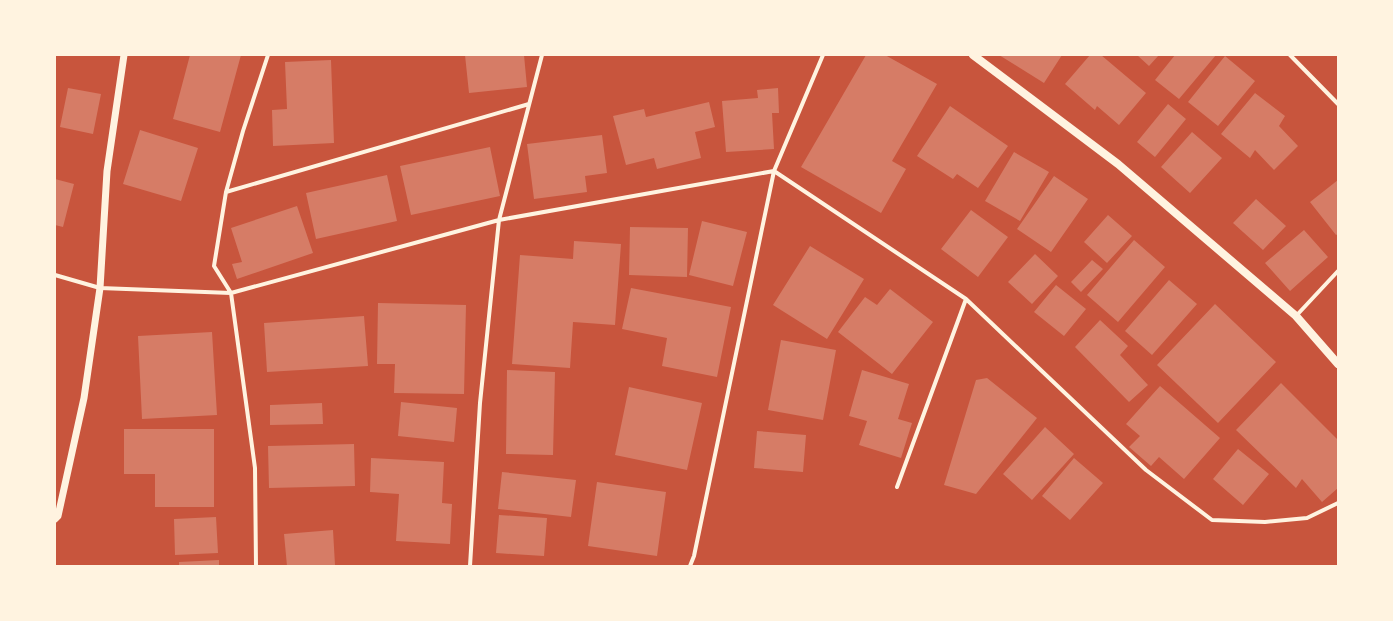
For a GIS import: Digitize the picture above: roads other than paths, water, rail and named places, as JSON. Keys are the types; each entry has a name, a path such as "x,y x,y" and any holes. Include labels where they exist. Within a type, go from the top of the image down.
{"main road":[{"path":"973,55 1118,164 1296,316 1338,364"}],"street":[{"path":"55,519 58,516 84,398 100,288 107,171 124,55"},
{"path":"256,566 255,468 231,293 214,266 226,192 243,131 268,55"},
{"path":"470,566 480,403 498,220 542,55"},
{"path":"690,566 694,556 774,171 823,55"},
{"path":"1290,55 1338,104"},
{"path":"226,192 529,104"},
{"path":"55,275 100,288 231,293 498,220 774,171 966,298 1146,470 1212,520 1265,522 1307,518 1338,503"},
{"path":"1296,316 1338,271"},
{"path":"896,487 966,298"}]}
